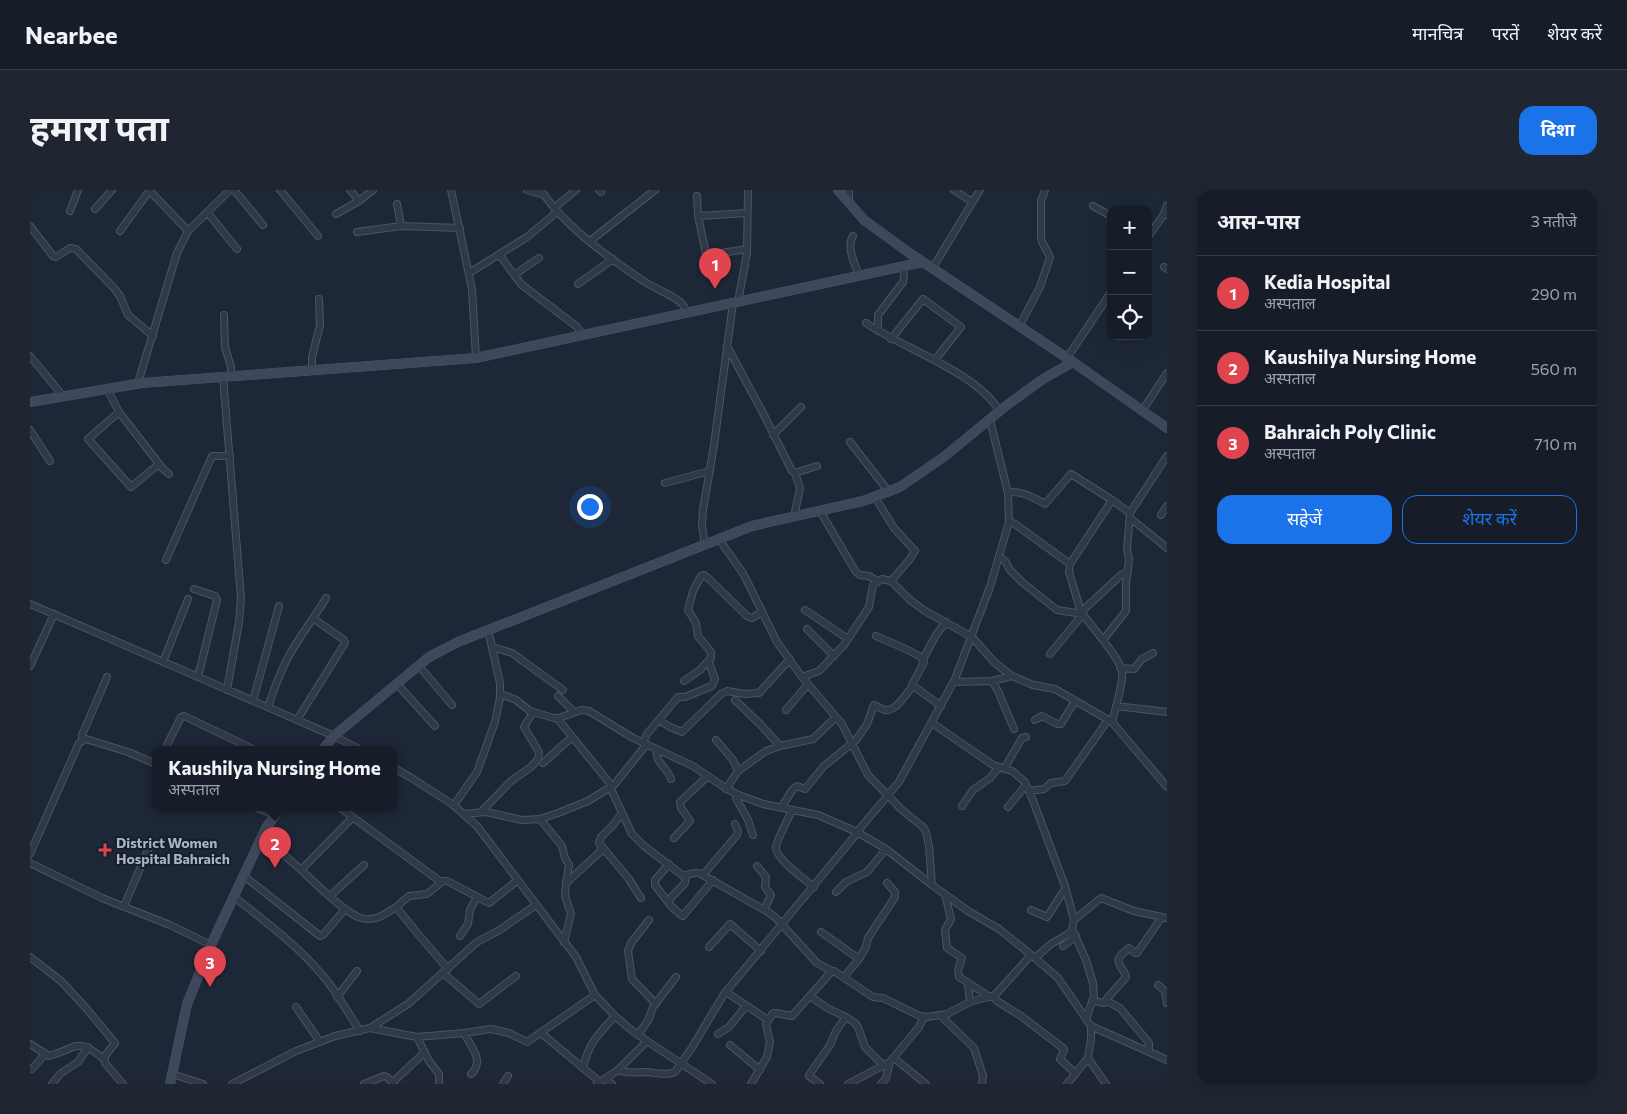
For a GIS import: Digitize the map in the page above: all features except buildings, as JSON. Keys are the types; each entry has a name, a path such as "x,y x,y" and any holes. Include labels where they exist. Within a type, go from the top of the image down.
{"main road":[{"path":"838,190 864,220 1167,428"},
{"path":"30,402 138,384 476,358 923,262"},
{"path":"326,746 334,736 429,657 458,642 752,526 863,501 900,487 945,456 1070,360"},
{"path":"170,1084 187,1004 211,945 261,838 278,811"}],"street":[{"path":"70,211 78,190"},
{"path":"95,209 112,190"},
{"path":"120,231 150,190 188,231"},
{"path":"138,384 177,253 188,231 230,190"},
{"path":"234,190 263,225"},
{"path":"280,190 318,236"},
{"path":"350,190 359,201"},
{"path":"336,214 359,201 373,190"},
{"path":"451,190 472,289 476,358"},
{"path":"527,190 543,192 556,210 590,241 647,283 679,301 688,313"},
{"path":"469,273 527,237 576,190"},
{"path":"590,241 655,190"},
{"path":"704,544 702,526 728,346 747,249 748,190"},
{"path":"848,202 849,190"},
{"path":"954,190 972,202"},
{"path":"932,268 980,190"},
{"path":"1019,327 1040,287 1050,257 1041,237 1041,201 1045,190"},
{"path":"697,196 698,216 706,254 747,249"},
{"path":"397,204 400,226"},
{"path":"1093,206 1107,214"},
{"path":"1152,232 1166,214 1167,206"},
{"path":"207,212 237,249"},
{"path":"698,216 747,213"},
{"path":"30,226 53,256 56,257 70,248 76,249 114,288 128,315 153,336"},
{"path":"357,232 400,226 460,228"},
{"path":"853,236 850,240 850,247 859,276"},
{"path":"499,254 514,276 576,326 583,335"},
{"path":"514,276 540,258"},
{"path":"578,284 613,259"},
{"path":"878,331 878,315 903,282 903,267"},
{"path":"1070,360 1109,295"},
{"path":"312,370 312,357 320,325 319,299"},
{"path":"892,339 923,299 964,327 935,360"},
{"path":"224,315 225,347 231,367 227,376 230,456 241,598 228,690"},
{"path":"866,323 892,339 935,360 987,394 994,401 1000,412"},
{"path":"728,346 773,435 792,471 795,473 800,488 794,517"},
{"path":"30,356 62,396"},
{"path":"1142,411 1167,372"},
{"path":"107,389 119,412 159,464 170,474"},
{"path":"773,435 800,407"},
{"path":"119,412 88,438 131,487 159,464"},
{"path":"618,1070 665,1075 674,1072 691,1050 726,992 814,888 899,782 954,682 972,637 1009,522 1008,492 990,420"},
{"path":"30,430 50,461"},
{"path":"850,442 889,492"},
{"path":"166,560 212,456 230,456"},
{"path":"1103,640 1126,611 1126,584 1129,560 1127,549 1130,516 1167,456"},
{"path":"795,473 817,466"},
{"path":"665,483 710,471"},
{"path":"1008,492 1016,491 1030,495 1045,504 1071,474 1112,500 1167,548"},
{"path":"875,497 894,528 915,550 892,581"},
{"path":"1008,807 1028,788 1044,789 1051,783 1065,782 1110,721 1116,706 1122,672 1116,658 1082,613 1068,572 1070,564 1112,500"},
{"path":"1160,515 1167,506"},
{"path":"820,511 856,572 878,581"},
{"path":"1009,522 1015,524 1070,564"},
{"path":"719,539 744,574 777,642 802,677 836,717 868,776 902,810 923,827 929,846 932,885"},
{"path":"999,556 1005,560 1010,570 1022,582 1058,610 1082,613"},
{"path":"1050,654 1082,613 1121,575 1128,572"},
{"path":"684,681 709,663 711,658 711,652 698,636 696,623 688,610 693,591 700,576 704,575 708,578 747,616 752,618 762,612"},
{"path":"802,677 819,671 848,639 869,607 871,590 878,581 882,578 892,581 916,606 972,637 994,663 1012,676 1033,685 1055,689 1110,721 1167,787"},
{"path":"194,589 215,596 217,600 198,677"},
{"path":"268,708 282,668 326,598"},
{"path":"163,662 188,599"},
{"path":"30,604 353,746"},
{"path":"253,701 279,606"},
{"path":"804,610 848,639"},
{"path":"30,666 54,614"},
{"path":"297,720 345,643 344,640 314,619"},
{"path":"781,808 793,789 798,786 805,790 824,766 852,744 867,724 874,705 885,710 896,706 912,687 924,662 923,659 946,622"},
{"path":"807,629 834,656"},
{"path":"454,805 477,772 495,722 500,683 488,630"},
{"path":"876,636 892,644 902,646 923,659"},
{"path":"492,647 512,653 563,690"},
{"path":"1120,668 1134,669 1142,659 1153,653"},
{"path":"659,720 682,732 721,694 727,691 745,694 759,693 790,658"},
{"path":"463,814 486,812 522,820 540,819 588,801 611,786 644,744 647,734 678,697 685,697 712,686 715,679 709,663"},
{"path":"419,666 452,705"},
{"path":"954,682 992,681 1012,676"},
{"path":"30,854 82,740 82,735 107,677"},
{"path":"992,681 1014,729"},
{"path":"397,684 436,726"},
{"path":"786,710 808,684"},
{"path":"912,687 941,706"},
{"path":"500,694 516,700 533,712 557,718 581,710 589,710 644,744 693,766 736,794 763,804 818,815 858,832 886,849 932,885 968,911 999,930 1033,956 1058,978 1091,1026 1167,1060"},
{"path":"558,696 574,712"},
{"path":"735,700 780,746"},
{"path":"1035,720 1042,716 1057,724 1061,724 1075,701"},
{"path":"1116,706 1167,712"},
{"path":"480,812 538,759 540,752 524,727 533,712"},
{"path":"166,746 181,717 184,716 247,746"},
{"path":"726,789 738,771 766,751 813,739 836,717"},
{"path":"557,718 611,786 621,814 638,841 682,875 686,876 694,872 703,875 764,910 776,918 816,964 834,971 873,997 883,998 924,1017 953,1012 970,1002 991,997 1033,956 1051,944 1075,934"},
{"path":"932,723 993,765 1012,772 1025,782 1065,889 1074,920 1072,929 1086,960 1093,983 1092,1000 1086,1019"},
{"path":"962,806 972,790 1001,768 1022,738 1026,737"},
{"path":"543,764 572,738"},
{"path":"82,740 86,739 128,752 152,762"},
{"path":"716,740 733,760 738,771"},
{"path":"658,750 657,760 669,772 670,779"},
{"path":"397,770 454,805 477,826 576,957 595,995 615,1016 638,1035 712,1084"},
{"path":"674,838 690,820 681,808 680,802 708,776"},
{"path":"736,794 736,798 748,820 753,835"},
{"path":"792,810 777,844 777,852 782,860 814,888"},
{"path":"265,811 275,815"},
{"path":"344,811 441,882"},
{"path":"621,814 599,840 602,847 629,879 641,898"},
{"path":"301,870 352,818"},
{"path":"540,819 562,846 569,865 565,896 572,914 564,942"},
{"path":"703,875 738,835 735,824"},
{"path":"261,838 345,909 362,918 379,918 409,896 423,896 427,894 443,880 490,903 518,880"},
{"path":"124,906 151,843"},
{"path":"566,883 600,852 602,847"},
{"path":"836,892 846,882 867,872 886,849"},
{"path":"30,863 102,898 170,925 211,945"},
{"path":"669,864 655,880 656,887 679,914 683,916 713,880"},
{"path":"330,896 364,865"},
{"path":"758,866 766,877 765,887 771,895 764,910"},
{"path":"244,876 320,936 323,935 345,909"},
{"path":"668,901 685,883 686,876"},
{"path":"844,977 859,959 866,947 868,938 895,897 896,892 887,883"},
{"path":"1031,910 1047,917 1065,889"},
{"path":"945,894 950,919 945,930 947,948 962,958 958,973 959,977 1021,1016 1063,1048 1060,1059 1075,1073"},
{"path":"234,897 264,920 309,960 324,977 360,1030"},
{"path":"460,936 468,924 470,910 476,897"},
{"path":"1074,920 1101,898 1134,911 1164,918 1137,953 1129,948 1119,958 1118,963 1120,968 1126,973 1126,977 1104,1002"},
{"path":"232,1084 296,1051 335,1036 370,1028 408,1004 477,942 498,931 536,905"},
{"path":"396,906 445,971 479,1004 516,976"},
{"path":"650,920 629,947 629,965 633,981 656,1004"},
{"path":"709,947 730,924 761,951"},
{"path":"821,932 859,959"},
{"path":"1063,946 1075,934"},
{"path":"30,957 61,981 115,1043 104,1059"},
{"path":"337,997 357,971"},
{"path":"751,1084 767,1057 770,1042 766,1024 768,1020 775,1012 792,1016 832,971"},
{"path":"638,1035 656,1004 676,977"},
{"path":"968,983 970,1002"},
{"path":"1158,985 1165,992 1167,1003"},
{"path":"726,992 768,1020"},
{"path":"370,1028 416,1036 491,1029 509,1033 527,1042 595,995"},
{"path":"810,996 827,1008 846,1016 858,1027 865,1048 926,1084"},
{"path":"1092,1000 1113,1003 1120,1008 1150,1043 1149,1051"},
{"path":"718,1034 729,1027 746,1006"},
{"path":"296,1007 320,1042"},
{"path":"940,1015 974,1048 983,1076 982,1084"},
{"path":"583,1068 591,1043 615,1016"},
{"path":"820,1084 809,1075 830,1045 836,1031 846,1016"},
{"path":"848,1084 889,1062 919,1027 924,1017"},
{"path":"1067,1084 1088,1058 1091,1026"},
{"path":"464,1033 478,1058 476,1068 471,1074"},
{"path":"541,1033 601,1082 612,1084"},
{"path":"416,1036 439,1074 439,1084"},
{"path":"601,1082 618,1070 647,1041"},
{"path":"30,1044 44,1054 51,1056 79,1045 88,1047 104,1059 105,1063 123,1084"},
{"path":"730,1045 760,1070"},
{"path":"52,1084 61,1073 78,1062 88,1047"},
{"path":"364,1084 384,1076 394,1083 425,1052"},
{"path":"32,1069 44,1054"},
{"path":"1088,1058 1106,1084"},
{"path":"881,1084 886,1078 889,1062"},
{"path":"172,1074 203,1084"},
{"path":"503,1084 508,1076"}],"place":[{"name":"Kedia Hospital","path":"715,289"},
{"name":"District Women Hospital Bahraich","path":"105,850"},
{"name":"Kaushilya Nursing Home","path":"275,868"},
{"name":"Bahraich Poly Clinic","path":"210,987"}]}
